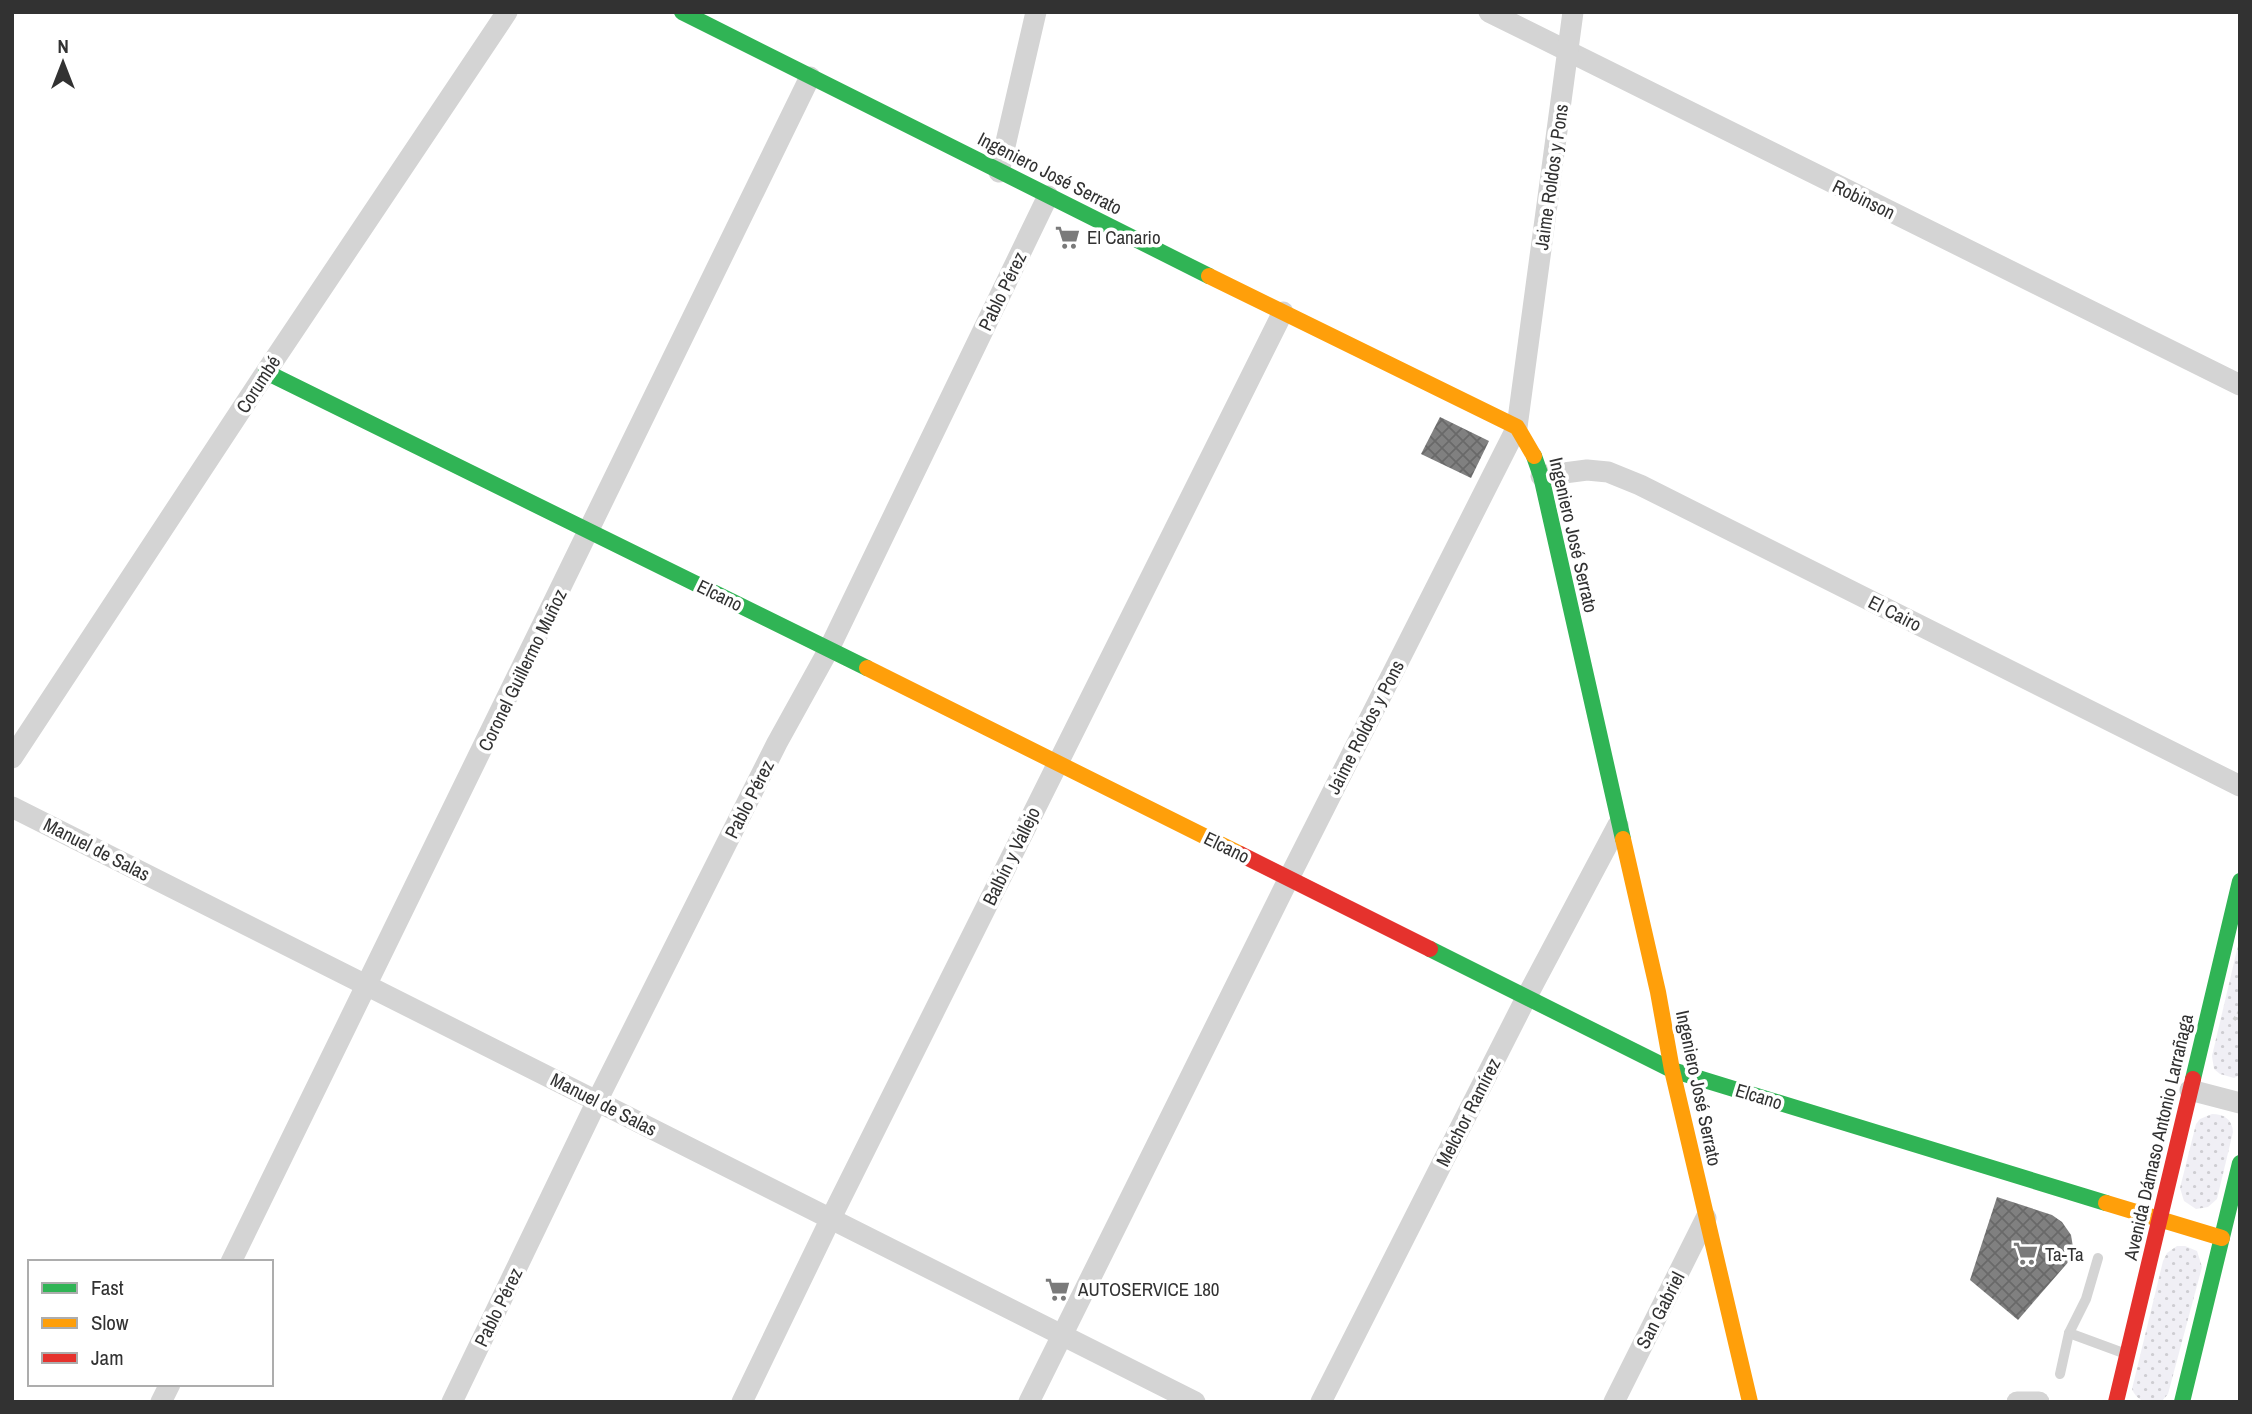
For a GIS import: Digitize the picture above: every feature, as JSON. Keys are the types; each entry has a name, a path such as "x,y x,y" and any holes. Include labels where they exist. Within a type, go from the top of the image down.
{"street":[{"name":"Corumbé","path":"12,758 507,12"},
{"name":"Ingeniero José Serrato","path":"682,12 999,172 1517,427 1532,451 1542,477 1618,825 1658,992 1672,1070 1750,1402"},
{"path":"999,172 1036,12"},
{"name":"Robinson","path":"1489,12 2240,385"},
{"name":"Jaime Roldos y Pons","path":"1029,1402 1517,427 1573,12"},
{"name":"Coronel Guillermo Muñoz","path":"232,1260 810,77"},
{"name":"Pablo Pérez","path":"452,1402 597,1101 777,743 829,649 1048,196"},
{"name":"Balbín y Vallejo","path":"742,1402 1283,312"},
{"name":"Elcano","path":"266,372 590,530 1672,1070 2222,1238"},
{"name":"El Cairo","path":"1542,477 1587,470 1608,472 1640,485 2240,786"},
{"name":"Manuel de Salas","path":"12,807 1195,1402"},
{"name":"Melchor Ramírez","path":"1321,1402 1526,998 1618,825"},
{"name":"Avenida Dámaso Antonio Larrañaga","path":"2118,1400 2240,881"},
{"path":"2190,1090 2240,1103"},
{"path":"2182,1402 2240,1163"},
{"name":"San Gabriel","path":"1614,1402 1706,1218"},
{"path":"161,1402 169,1386"},
{"path":"2017,1402 2039,1402"}],"lane":[{"path":"2060,1374 2069,1333 2087,1299 2098,1258"},
{"path":"2069,1333 2127,1355"}],"shaded area":[{"path":"2240,937 2240,1075 2234,1078 2214,1069 2212,1056"},
{"path":"2212,1114 2227,1118 2233,1132 2217,1199 2208,1207 2196,1209 2184,1201 2180,1188 2196,1124 2200,1119"},
{"path":"2177,1246 2197,1251 2202,1267 2168,1394 2162,1401 2144,1401 2137,1397 2132,1389 2163,1261 2167,1253"}],"building":[{"path":"1440,417 1489,441 1471,478 1421,454"},
{"name":"Ta-Ta","path":"1997,1197 2052,1215 2062,1222 2071,1235 2073,1247 2070,1260 2018,1320 1970,1280"}],"traffic: fast":[{"path":"682,12 1209,276"},
{"path":"266,372 867,668"},
{"path":"1534,456 1541,476 1623,839"},
{"path":"2193,1079 2240,881"},
{"path":"1430,949 1672,1070 2106,1203"},
{"path":"2182,1402 2240,1163"}],"traffic: slow":[{"path":"1209,276 1517,427 1534,456"},
{"path":"867,668 1240,854"},
{"path":"1623,839 1658,992 1672,1070 1750,1402"},
{"path":"2106,1203 2222,1238"}],"traffic: jam":[{"path":"1240,854 1430,949"},
{"path":"2116,1402 2193,1079"}],"place":[{"name":"El Canario","path":"1067,237"},
{"name":"Ta-Ta","path":"2025,1254"},
{"name":"AUTOSERVICE 180","path":"1058,1289"}]}
